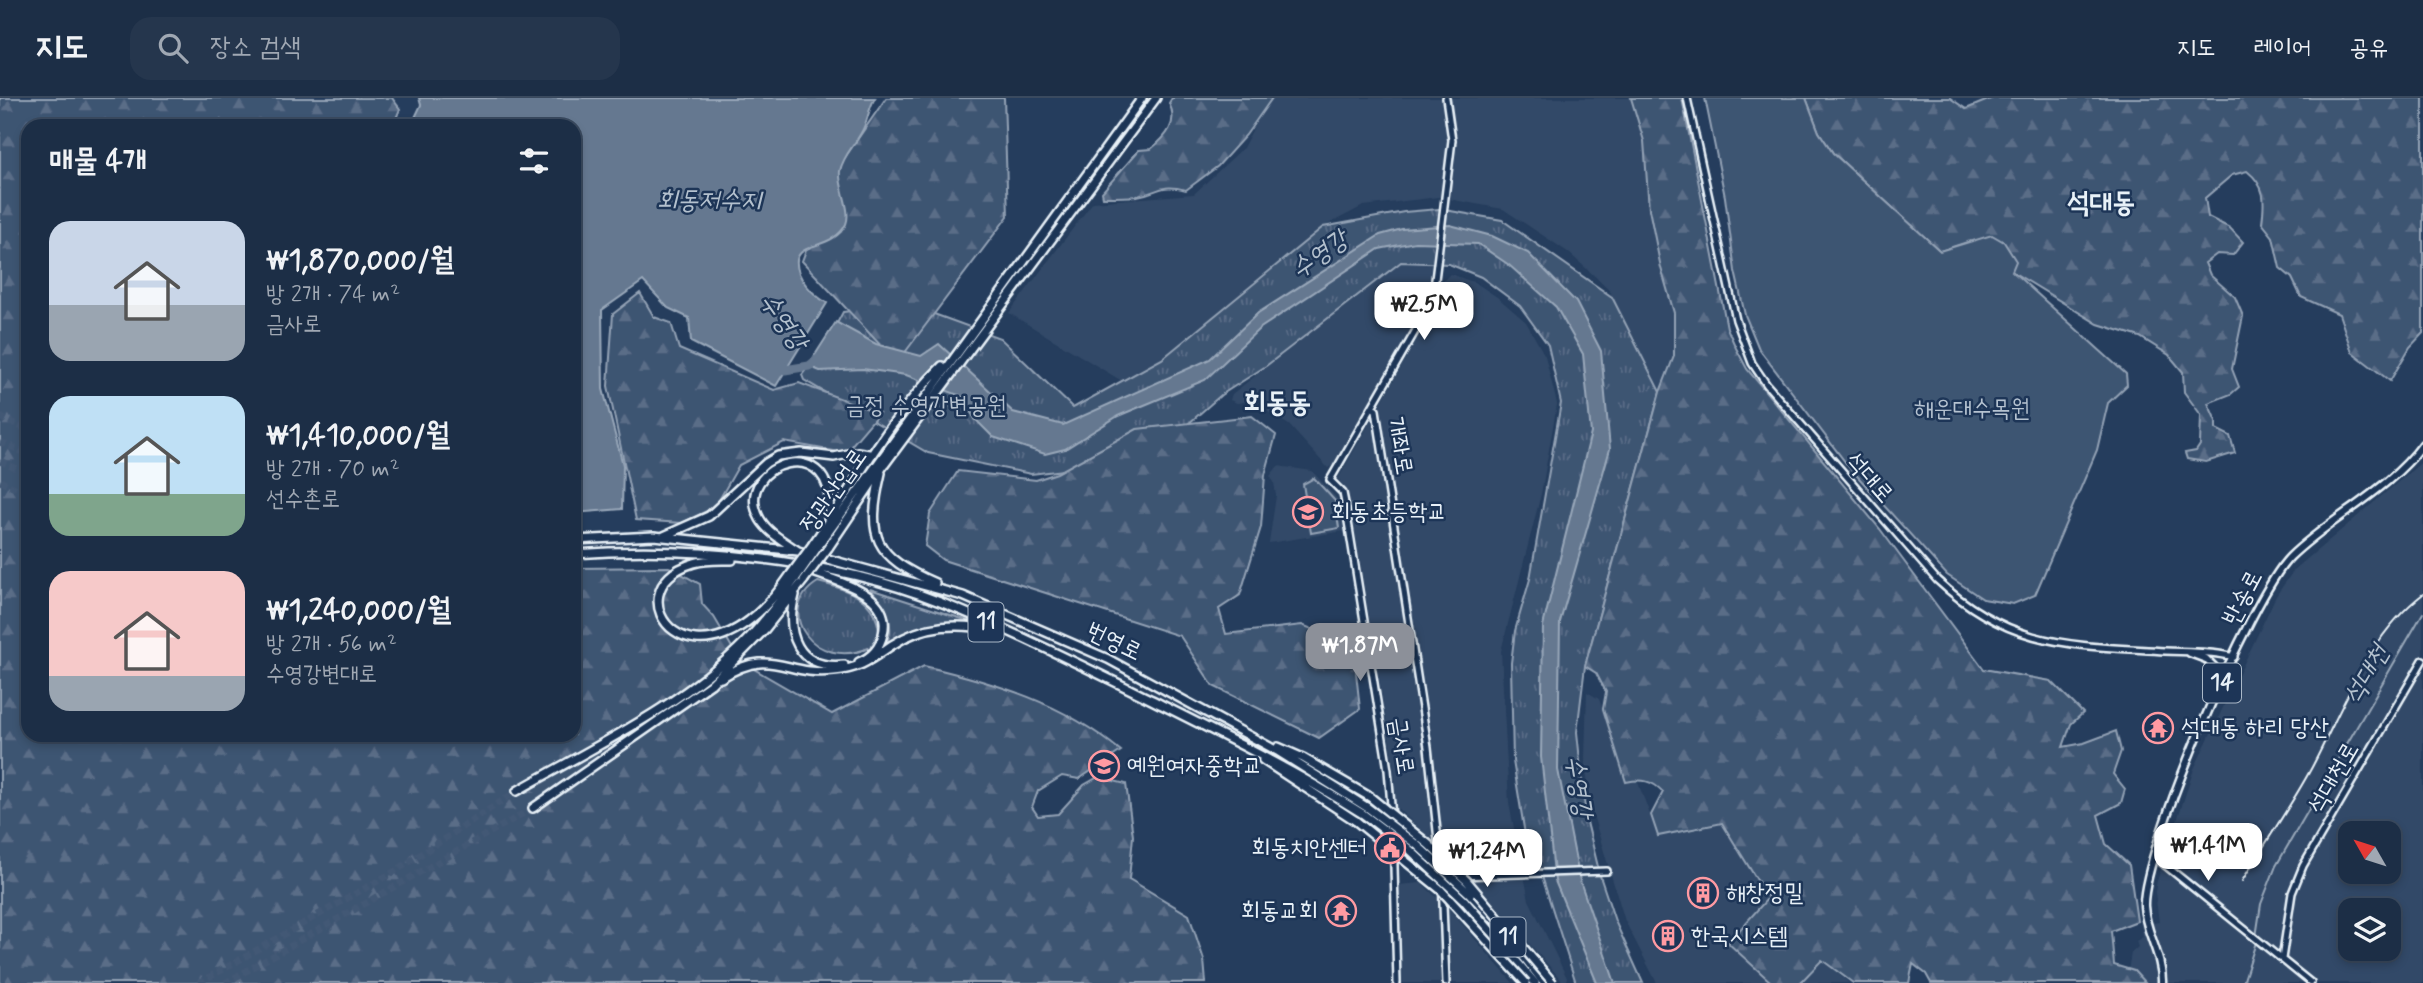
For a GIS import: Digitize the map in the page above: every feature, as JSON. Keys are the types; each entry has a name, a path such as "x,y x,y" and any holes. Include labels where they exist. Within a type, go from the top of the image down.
{"highway":[{"name":"정관산업로","path":"879,466 982,318 1142,98"},
{"path":"517,791 656,712 736,651 760,626 879,466 1030,272 1156,98"},
{"path":"827,524 869,454 923,385 960,349"},
{"path":"662,537 682,525 709,516 766,463 778,456 801,453 834,457 857,452 869,454"},
{"path":"752,558 696,562 672,574 659,598 659,612 665,626 675,635 688,639 734,633 751,622 797,578 820,546 831,499 829,486 813,467 789,462 767,473 756,495 760,519 798,551"},
{"path":"879,466 873,517 888,555 902,568 963,596"},
{"name":"번영로","path":"581,540 662,537 798,551 963,596 1108,659 1242,732 1417,845 1467,897 1535,983"},
{"name":"번영로","path":"581,554 644,551 752,558 903,590 1010,633 1293,770 1365,811"},
{"path":"796,566 850,586 875,601 884,628 880,646 865,660 853,665 827,665 813,660 798,647 791,635 790,617 797,578"},
{"path":"711,684 765,629 796,589"},
{"path":"736,651 776,597"},
{"path":"533,808 585,768 711,684 752,662 769,661 816,672 852,669 870,662 914,632 935,626 958,624 1010,633"},
{"path":"1242,732 1303,758 1370,797 1428,844 1467,881 1553,983"},
{"path":"1236,742 1356,821 1440,889 1526,983"},
{"name":"번영로","path":"1467,897 1496,921 1544,983"}],"main road":[{"name":"개좌로","path":"1446,98 1452,141 1438,265 1424,315 1372,407 1376,410 1415,653 1441,876 1446,983"},
{"name":"석대로","path":"1687,98 1736,320 1752,363 1767,385 1919,562 1968,608 2019,634 2055,643 2234,657"},
{"name":"금사로","path":"1372,407 1330,480 1343,493 1388,770 1393,828 1397,983"},
{"name":"반송로","path":"2162,983 2162,972 2144,908 2146,881 2187,761 2234,657 2280,569 2395,473 2423,444"},
{"path":"2190,653 2206,659 2214,667 2215,699"},
{"name":"석대천로","path":"2282,959 2292,893 2303,866 2423,660"},
{"path":"2155,857 2311,983"},
{"path":"1441,876 1607,871"},
{"path":"1443,899 1458,876"}],"shaded area":[{"path":"1269,98 1631,98 1644,141 1650,209 1661,268 1674,313 1674,356 1660,392 1608,288 1568,252 1503,209 1438,197 1363,206 1323,227 1162,359 1122,381 1009,313 1093,202 1194,194 1243,148"},
{"path":"1401,262 1434,265 1437,271 1426,305 1334,464 1328,468 1289,425 1251,401 1237,403 1230,400 1232,394"},
{"path":"1450,274 1476,283 1526,322 1545,356 1557,404 1541,494 1501,651 1509,804 1529,900 1567,978 1564,983 1463,868 1396,807 1394,769 1356,539 1346,489 1338,479 1434,309 1443,281"},
{"path":"2423,461 2423,983 2126,983 2131,953 2138,947 2136,941 2143,937 2141,925 2159,922 2155,892 2157,881 2194,769 2276,596 2294,570"},
{"name":"회동초등학교","path":"1278,466 1312,471 1339,501 1344,531 1269,543 1276,496 1274,482 1270,476"},
{"path":"1587,692 1599,699 1626,781 1637,780 1658,836 1722,823 1768,898 1728,943 1772,983 1657,983 1625,921 1590,805 1585,759"},
{"path":"1421,883 1448,908 1513,983 1401,983 1399,885"},
{"path":"1822,960 1849,983 1800,983"}],"green space":[{"path":"0,98 392,98 400,109 396,119 21,119 21,742 581,742 581,568 669,567 700,584 702,604 714,617 740,661 832,714 924,666 1003,688 1052,707 1099,734 1121,751 1079,779 1062,776 1038,791 1032,807 1038,816 1058,814 1084,785 1098,777 1126,784 1133,836 1129,879 1189,915 1204,960 1206,983 0,983"},
{"path":"886,98 1004,98 1008,216 897,363 802,261 837,169"},
{"path":"1172,98 1272,98 1246,135 1218,166 1186,190 1164,188 1144,195 1103,197 1102,192 1139,150 1151,149 1162,140 1172,123 1169,103"},
{"path":"1631,98 1682,98 1727,328 1747,369 1880,529 1984,669 2051,681 2083,713 2071,724 2063,747 2084,743 2116,731 2121,751 2113,774 2125,789 2121,803 2098,815 2106,844 2129,865 2137,921 2111,931 2114,965 2134,971 2145,983 1931,983 1926,974 1913,964 1909,983 1853,983 1822,960 1800,983 1772,983 1728,943 1768,898 1722,823 1658,836 1651,815 1663,792 1646,781 1626,782 1603,709 1606,692 1596,673 1585,666 1660,392 1674,356 1674,313 1661,268 1649,209 1644,141"},
{"name":"해운대수목원","path":"1705,98 1806,98 1819,132 1833,153 1940,251 1992,235 2004,242 2016,261 2012,271 2126,374 2127,385 2108,403 2097,450 2035,595 2013,604 1983,599 1947,575 1849,467 1759,349 1745,315 1735,271 1725,197"},
{"path":"1806,98 1950,98 1966,109 1993,98 2423,98 2423,333 2410,347 2390,381 2352,352 2339,314 2301,297 2292,278 2280,268 2273,237 2262,223 2264,201 2258,182 2247,171 2232,175 2205,198 2208,217 2230,228 2243,242 2233,255 2217,254 2205,263 2210,275 2235,297 2243,316 2232,369 2239,387 2231,394 2208,403 2216,421 2216,429 2230,436 2235,453 2206,462 2187,459 2185,453 2196,451 2200,445 2201,415 2184,392 2183,372 2169,355 2140,337 2098,324 2011,271 1970,241 1940,251 1833,153 1819,132"},
{"name":"금정 수영강변공원","path":"1439,209 1502,220 1612,297 1660,392 1585,666 1577,732 1586,818 1601,879 1615,921 1643,983 1576,983 1538,864 1529,859 1513,761 1511,663 1515,631 1530,579 1561,403 1548,345 1520,306 1481,277 1449,264 1401,262 1266,366 1221,395 1147,460 1031,474 928,453 804,380 802,375 826,344 843,312 894,306 934,314 1000,338 1073,408 1162,359 1323,227 1404,212"},
{"path":"640,293 654,317 671,323 679,349 774,390 799,383 879,413 845,453 784,442 739,465 715,507 682,523 636,520 608,386 613,314"},
{"path":"1252,416 1276,435 1265,475 1261,527 1240,595 1219,609 1226,634 1302,625 1353,645 1360,709 1319,738 1213,686 1180,636 943,560 925,546 930,514 958,471 1036,480 1057,473 1137,429"},
{"path":"1314,478 1335,501 1339,528 1311,533 1303,484"},
{"path":"818,582 849,592 866,603 877,620 879,632 871,647 850,653 832,652 817,645 806,635 800,622 799,608 805,594"},
{"path":"870,589 975,623 926,625 904,633 884,647 890,624 881,602"}],"water":[{"name":"회동저수지","path":"419,98 875,98 863,129 841,166 846,224 834,238 804,250 797,260 799,273 806,285 827,303 776,386 691,342 689,318 668,308 643,281 602,310 603,389 623,465 622,509 581,512 581,119 414,119 421,105"},
{"name":"수영강","path":"1450,225 1492,236 1528,253 1576,302 1601,351 1610,449 1560,622 1558,770 1580,881 1615,983 1597,983 1555,881 1541,757 1543,626 1591,433 1583,354 1556,307 1509,265 1478,244 1415,242 1379,249 1259,329 1205,380 1118,416 1065,449 1045,454 993,437 975,419 961,396 906,375 863,369 820,371 808,366 836,322 876,344 921,356 939,344 1013,412 1063,425 1210,359 1258,313 1380,235 1402,229"}],"waterway":[{"name":"수영강","path":"780,361 785,370 809,366 818,359"},
{"name":"석대천","path":"2256,937 2261,904 2276,866 2423,613"},
{"name":"석대천","path":"2243,983 2256,942"}],"tunnel":[{"path":"0,417 21,427"},
{"path":"0,442 21,451"},
{"path":"0,461 21,471"},
{"path":"0,481 21,491"},
{"path":"199,983 397,870 517,791"},
{"path":"225,983 533,808"}],"tram line":[{"path":"2242,881 2304,782 2358,674 2403,611 2423,594"}],"place":[{"name":"회동초등학교","path":"1308,512"},
{"name":"석대동 하리 당산","path":"2158,728"},
{"name":"예원여자중학교","path":"1104,766"},
{"name":"회동치안센터","path":"1390,848"},
{"name":"해창정밀","path":"1703,893"},
{"name":"회동교회","path":"1341,911"},
{"name":"한국시스템","path":"1668,936"}],"district":[{"name":"석대동","path":"2101,203"},
{"name":"회동동","path":"1277,403"}]}
